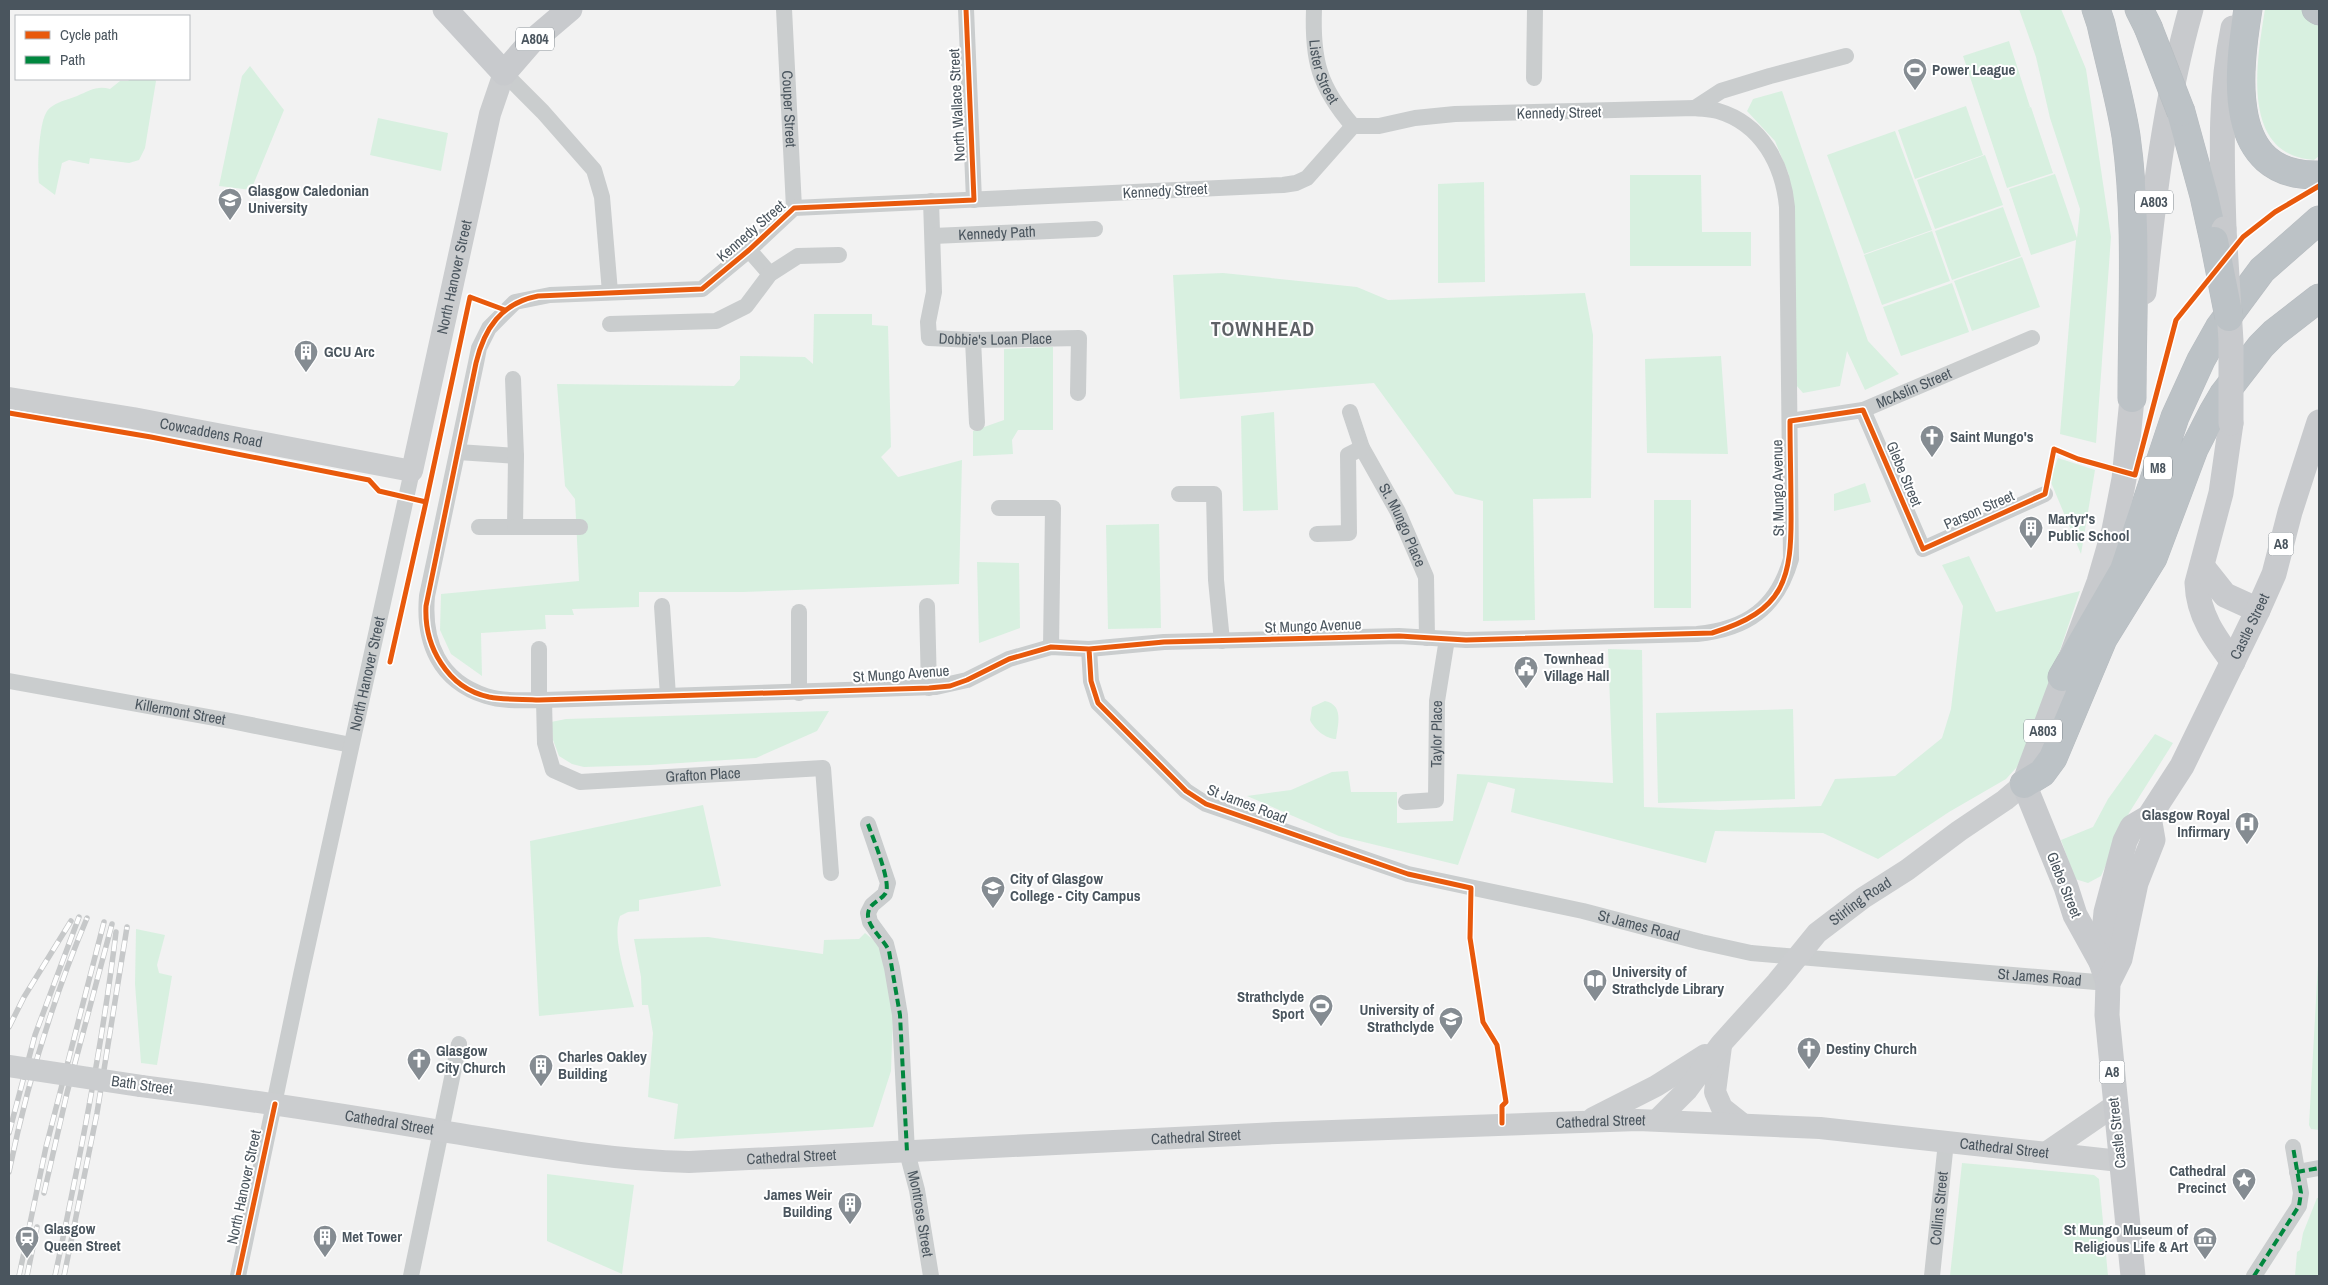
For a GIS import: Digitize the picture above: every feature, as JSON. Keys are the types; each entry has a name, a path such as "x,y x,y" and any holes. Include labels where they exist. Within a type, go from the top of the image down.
{"highway":[{"path":"2096,9 2126,135 2132,212 2132,398"},
{"path":"2248,9 2240,68 2240,95 2245,119 2257,146 2268,159 2285,170 2302,175 2319,175"},
{"path":"2144,18 2181,112 2219,235 2230,317"},
{"name":"M8","path":"2062,677 2124,570 2175,417 2201,360 2219,328 2262,270 2319,220"},
{"name":"M8","path":"2024,784 2042,773 2048,766 2095,655 2116,615 2153,558 2194,449 2223,395 2248,362 2274,333 2319,298"}],"main road":[{"path":"445,9 504,72"},
{"name":"A804","path":"504,72 530,43 570,9"},
{"name":"A803","path":"2024,784 2062,677 2099,582 2114,530 2124,479 2149,237 2165,126 2172,81 2192,9"},
{"path":"2219,235 2225,78 2238,9"},
{"path":"2230,317 2231,423 2221,493 2197,584 2197,598 2201,611 2215,638 2233,662"},
{"name":"Castle Street","path":"2133,1276 2114,1106 2104,972 2103,924 2126,841 2132,827 2149,817 2182,766 2274,574 2290,512 2319,422"},
{"path":"2202,566 2225,595 2258,610"},
{"name":"Glebe Street","path":"2024,784 2066,887 2075,916 2104,972"},
{"name":"Castle Street","path":"2104,972 2120,959 2136,883 2153,840 2149,817"},
{"path":"2066,887 2089,899 2110,896 2136,883"}],"street":[{"name":"Couper Street","path":"784,9 794,208"},
{"name":"North Wallace Street","path":"966,9 974,200"},
{"name":"Lister Street","path":"1314,9 1317,57 1325,87 1337,107 1353,126"},
{"path":"1534,78 1535,9"},
{"path":"1695,108 1721,91 1846,56"},
{"path":"504,72 543,112 594,170 602,197 610,292"},
{"name":"North Hanover Street","path":"238,1276 351,745 490,114 504,72"},
{"name":"Kennedy Street","path":"610,292 702,289 749,250 794,208 1251,187 1296,183 1306,178 1318,167 1353,126 1379,126 1415,118 1455,114 1695,108"},
{"name":"St Mungo Avenue","path":"610,292 550,295 515,302 489,328 479,348 427,596 428,634 442,667 466,687 486,696 542,700 929,688 950,686 967,680 1009,658 1051,647 1089,649 1120,645 1399,636 1447,639 1712,633 1746,620 1766,606 1782,587 1790,559 1787,207 1776,160 1766,144 1747,127 1718,112 1695,108"},
{"path":"931,201 934,236"},
{"name":"Kennedy Path","path":"934,236 1095,229"},
{"name":"Dobbie's Loan Place","path":"934,236 934,292 928,322 928,338 973,340 1079,338 1078,393"},
{"path":"749,250 770,274"},
{"path":"610,324 716,321 746,306 770,274 798,256 839,255"},
{"name":"McAslin Street","path":"1790,421 1863,410 2032,338"},
{"path":"973,340 977,423"},
{"path":"513,379 516,456 514,527"},
{"name":"Cowcaddens Road","path":"9,398 133,418 412,471"},
{"name":"Glebe Street","path":"1863,410 1922,549"},
{"name":"St. Mungo Place","path":"1350,412 1362,448 1398,512 1426,577 1427,638"},
{"path":"1317,534 1349,533 1348,455 1362,448"},
{"path":"458,452 516,456"},
{"path":"1179,494 1214,494 1216,580 1222,641"},
{"name":"Parson Street","path":"1922,549 2045,494"},
{"path":"999,508 1052,508 1051,647"},
{"path":"479,527 580,527"},
{"path":"662,606 668,696"},
{"path":"928,606 929,688"},
{"path":"799,612 799,693"},
{"name":"Taylor Place","path":"1406,802 1436,800 1437,701 1447,639"},
{"path":"539,649 542,700"},
{"name":"St James Road","path":"1089,649 1091,681 1098,703 1186,790 1206,804 1408,874 1583,911 1751,953 2104,972"},
{"name":"Killermont Street","path":"9,681 231,721 351,745"},
{"name":"Grafton Place","path":"542,700 545,743 553,770 580,782 823,768 831,873"},
{"name":"Stirling Road","path":"1657,1120 1687,1090 1721,1044 1777,982 1796,956 1817,933 1863,898 1907,870 1959,831 2005,800 2024,784"},
{"name":"Montrose Street","path":"868,824 888,883 885,894 872,905 868,913 870,922 889,951 900,1016 908,1152 917,1190 931,1276"},
{"path":"411,1276 459,1044"},
{"path":"1721,1044 1715,1092 1722,1108 1741,1123"},
{"name":"Stirling Road","path":"1585,1122 1656,1086 1721,1044"},
{"name":"Bath Street","path":"9,1066 275,1104"},
{"name":"Cathedral Street","path":"275,1104 552,1150 660,1162 908,1152 1277,1133 1657,1120 1820,1128 2120,1161"},
{"path":"2047,1152 2114,1106"},
{"name":"Collins Street","path":"1932,1276 1946,1142"},
{"path":"2254,1276 2299,1206 2301,1193 2293,1147"},
{"path":"2297,1172 2319,1168"}],"green space":[{"path":"2019,9 2061,9 2086,69 2111,237 2096,443 2060,434 2076,240 2031,255 2009,189 2055,174 2077,238 2080,209 2050,118 2036,57"},
{"path":"2265,9 2302,9 2319,25 2319,156 2314,160 2290,154 2274,141 2263,123 2258,102 2257,78"},
{"path":"2009,41 2030,107 2027,108 2031,107 2053,173 2007,188 1963,56"},
{"path":"250,66 284,110 251,190 219,186 242,76"},
{"path":"120,81 156,81 145,148 139,160 129,163 90,158 89,164 69,160 62,163 55,195 39,183 38,158 40,137 48,110 60,102 97,88 110,89"},
{"path":"1782,91 1868,341 1899,374 1865,390 1847,351 1840,386 1803,393 1789,377 1789,175 1775,141 1747,111 1753,99"},
{"path":"1966,106 1983,155 1915,179 1898,130"},
{"path":"378,118 448,133 441,171 370,155"},
{"path":"1895,131 1932,230 1864,254 1827,155"},
{"path":"1985,155 2003,205 1935,229 1917,180"},
{"path":"1630,175 1701,175 1702,232 1751,232 1751,266 1630,266"},
{"path":"1484,182 1485,282 1438,283 1438,184"},
{"path":"2003,207 2021,256 1952,280 1935,231"},
{"path":"1932,231 1950,281 1882,305 1864,255"},
{"path":"2022,257 2040,307 1972,331 1954,281"},
{"path":"1223,273 1357,287 1388,300 1585,293 1593,335 1591,498 1533,499 1535,620 1483,621 1483,501 1455,494 1374,383 1180,399 1173,275"},
{"path":"1952,283 1969,332 1901,356 1883,307"},
{"path":"814,314 872,314 872,325 888,326 891,447 881,457 898,477 962,460 959,584 743,592 639,592 639,607 572,609 574,615 545,615 546,629 481,633 482,676 451,654 440,630 441,594 579,581 575,499 565,486 557,384 734,386 740,379 740,356 805,357 813,364"},
{"path":"1053,347 1053,430 1018,430 1012,440 1013,454 973,456 973,431 1004,420 1004,349"},
{"path":"1721,356 1728,454 1647,453 1645,359"},
{"path":"1274,412 1278,510 1243,511 1241,416"},
{"path":"2058,458 2095,470 2081,554 2050,480"},
{"path":"1865,483 1871,502 1834,511 1834,494"},
{"path":"1654,500 1691,500 1691,608 1654,608"},
{"path":"1159,524 1161,628 1108,629 1106,525"},
{"path":"1969,556 1996,612 2080,591 2032,733 2017,767 2006,779 1949,812 1878,859 1823,833 1715,831 1706,863 1511,812 1515,789 1488,782 1458,865 1339,836 1247,796 1291,790 1332,772 1348,771 1351,792 1397,792 1397,823 1453,821 1457,774 1613,783 1608,649 1642,650 1644,807 1720,810 1821,806 1835,779 1895,776 1942,738 1951,709 1963,606 1942,565"},
{"path":"977,562 1019,563 1020,628 979,643"},
{"path":"1325,701 1331,703 1337,711 1336,739 1321,733 1310,720 1312,707"},
{"path":"1793,709 1795,799 1658,803 1656,713"},
{"path":"829,711 817,731 756,758 650,765 584,767 572,764 559,756 553,740 551,722 566,719"},
{"path":"2155,734 2173,743 2129,813 2101,876 2088,883 2075,879 2061,840 2093,827 2108,799"},
{"path":"703,805 721,886 639,900 639,911 628,912 620,916 618,925 619,948 634,1007 539,1016 530,841"},
{"path":"136,929 165,935 157,965 159,973 172,976 157,1065 141,1063 135,984"},
{"path":"865,933 882,947 893,1015 891,1071 873,1127 674,1139 678,1104 648,1097 653,1033 648,1005 642,1005 641,977 634,939 708,937 823,954 824,940 859,939"},
{"path":"2319,946 2319,1130 2311,1129 2309,1125"},
{"path":"1962,1163 2094,1175 2099,1179 2108,1276 1950,1276"},
{"path":"547,1174 634,1185 622,1274 547,1241"},
{"path":"2317,1198 2319,1198 2319,1276 2295,1276 2297,1252 2300,1250 2303,1233"}],"railway":[{"path":"9,1133 35,1035 79,917"},
{"path":"9,1172 32,1075 63,980 87,918"},
{"path":"9,1027 24,997 71,921"},
{"path":"19,1276 46,1147 104,922"},
{"path":"44,1193 67,1093 112,924"},
{"path":"64,1276 97,1113 127,927"},
{"path":"55,1276 97,1062 116,932"},
{"path":"27,1276 37,1227"}],"marked path":[{"path":"868,824 881,860 887,889 885,894 870,907 868,919 889,951 900,1015 907,1152"},
{"path":"2254,1276 2299,1206 2301,1193 2293,1147"},
{"path":"2297,1172 2319,1168"}],"cycle path":[{"path":"966,9 974,200 794,208 749,250 702,289 538,296 525,299 514,305 496,319 484,339 476,363 426,606 426,621 434,650 450,675 461,685 489,697 539,700 929,688 950,686 967,680 1009,659 1051,647 1089,649 1164,642 1399,636 1466,640 1712,633 1736,624 1755,614 1769,603 1779,589 1786,573 1791,534 1790,421 1863,410 1923,549 2045,494 2054,449 2078,459 2135,475 2176,320 2243,237 2275,212 2319,186"},
{"path":"426,502 470,297 505,310"},
{"path":"9,413 151,437 369,480 379,491 426,502 390,662"},
{"path":"1089,649 1091,681 1098,703 1186,791 1206,804 1408,874 1471,888 1470,938 1483,1022 1497,1045 1506,1102 1502,1106 1502,1123"},
{"path":"238,1276 275,1104"}],"place":[{"name":"Power League","path":"1915,91"},
{"name":"Glasgow Caledonian University","path":"230,221"},
{"name":"GCU Arc","path":"306,373"},
{"name":"Saint Mungo's","path":"1932,458"},
{"name":"Martyr's Public School","path":"2031,549"},
{"name":"Townhead Village Hall","path":"1526,689"},
{"name":"Glasgow Royal Infirmary","path":"2247,845"},
{"name":"City of Glasgow College - City Campus","path":"993,909"},
{"name":"University of Strathclyde Library","path":"1595,1002"},
{"name":"Strathclyde Sport","path":"1321,1027"},
{"name":"University of Strathclyde","path":"1451,1040"},
{"name":"Destiny Church","path":"1809,1070"},
{"name":"Glasgow City Church","path":"419,1081"},
{"name":"Charles Oakley Building","path":"541,1087"},
{"name":"Cathedral Precinct","path":"2244,1201"},
{"name":"James Weir Building","path":"850,1225"},
{"name":"Met Tower","path":"325,1258"},
{"name":"Glasgow Queen Street","path":"27,1259"},
{"name":"St Mungo Museum of Religious Life & Art","path":"2205,1260"}],"district":[{"name":"TOWNHEAD","path":"1263,329"}]}
